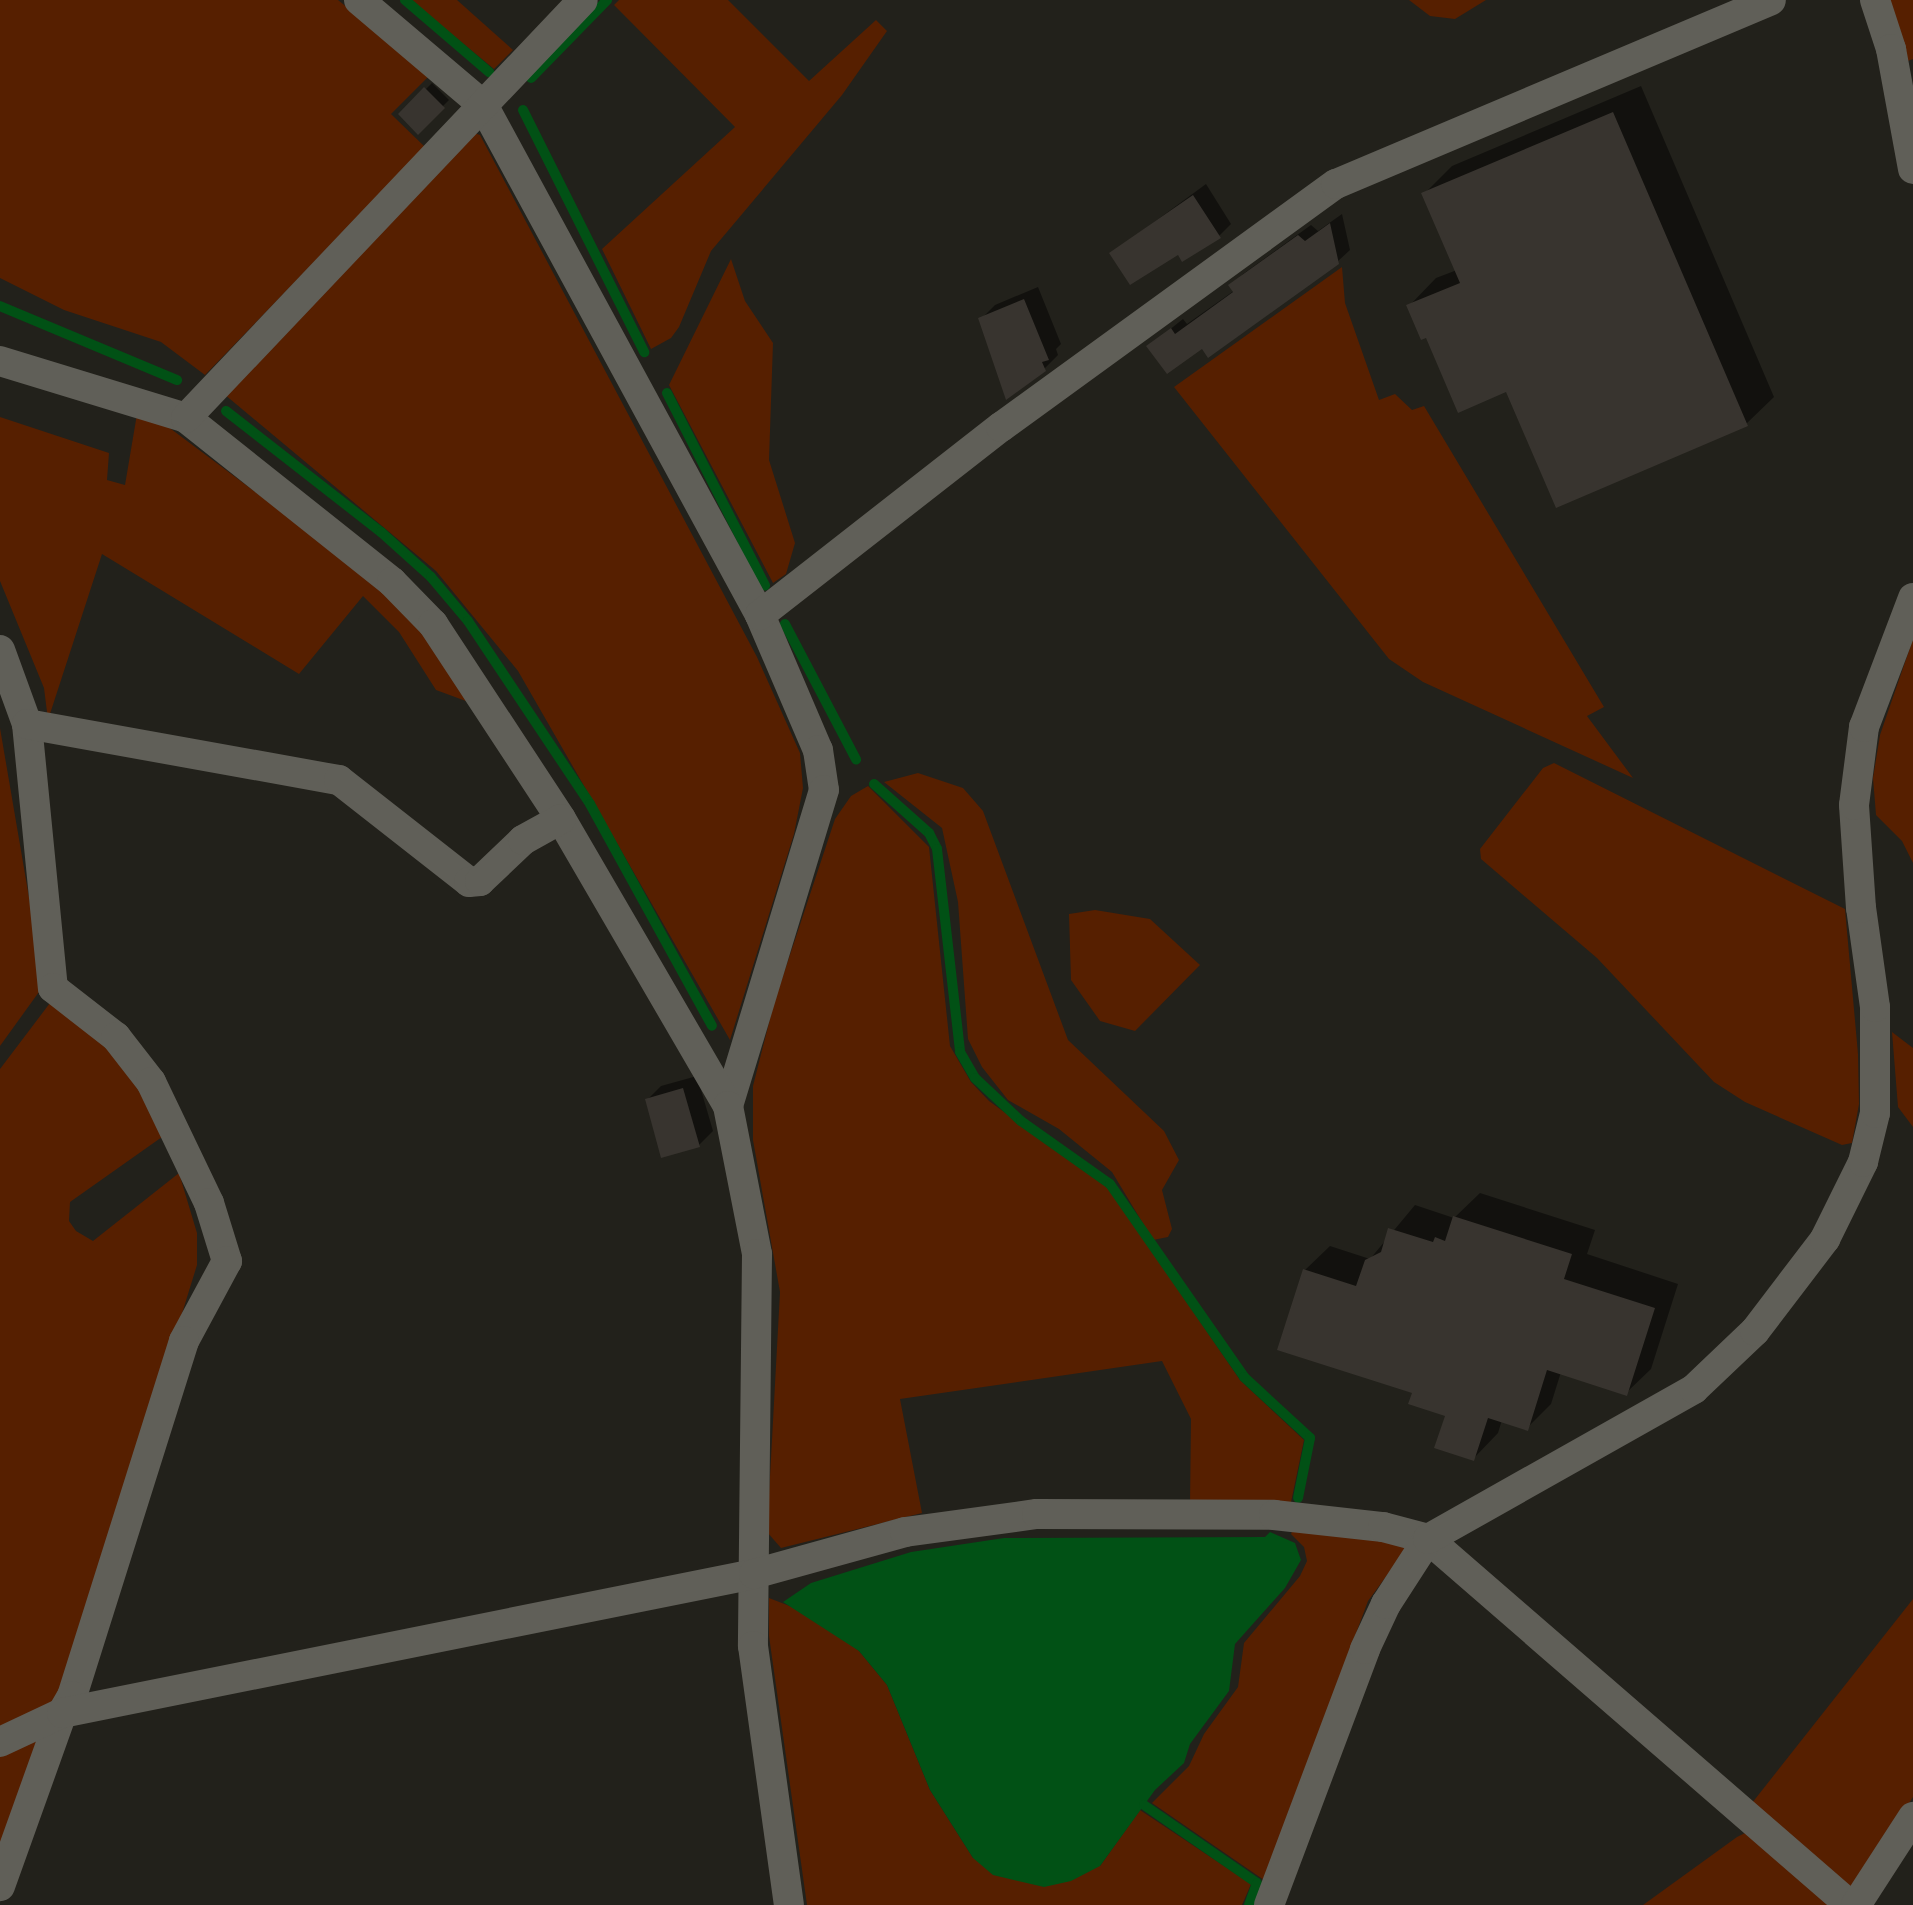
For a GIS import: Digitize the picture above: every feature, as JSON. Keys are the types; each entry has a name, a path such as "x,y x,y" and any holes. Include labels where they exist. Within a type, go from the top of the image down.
{"street":[{"path":"360,0 483,105 760,616 818,750 824,790 728,1106"},
{"path":"186,418 583,0"},
{"path":"760,616 1001,428 1336,184 1771,0"},
{"path":"1875,0 1911,134 1913,169"},
{"path":"0,361 186,418 392,582 433,624 562,819 728,1106 757,1254 753,1646 789,1905"},
{"path":"1269,1905 1364,1648 1386,1604 1428,1539 1694,1389 1755,1332 1825,1239 1863,1162 1874,1113 1875,1007 1861,908 1854,804 1864,727 1913,598"},
{"path":"0,650 27,724 53,988 116,1037 151,1082 209,1203 227,1261 184,1341 72,1696 62,1713 0,1886"},
{"path":"27,724 339,780 468,882 480,881 523,840 562,819"},
{"path":"0,1742 62,1713 754,1574 905,1532 1038,1514 1274,1515 1383,1527 1428,1539 1853,1905 1913,1817"}],"shaded area":[{"path":"0,0 338,0 430,75 391,114 425,147 205,375 161,342 64,310 0,278"},
{"path":"410,0 457,0 513,50 494,69"},
{"path":"619,0 728,0 809,81 876,20 887,31 842,95 711,251 679,327 671,338 651,349 602,249 735,127 614,5"},
{"path":"1409,0 1486,0 1455,19 1430,16"},
{"path":"1885,0 1913,0 1913,59 1905,62"},
{"path":"471,132 480,135 757,657 800,753 803,788 794,834 730,1040 518,671 436,571 224,394"},
{"path":"731,259 745,301 773,343 769,460 795,543 786,574 773,583 669,385"},
{"path":"1342,267 1345,303 1379,400 1395,394 1412,410 1424,406 1604,707 1587,716 1633,778 1423,682 1389,659 1174,387"},
{"path":"137,414 163,423 349,562 432,639 474,704 436,690 399,632 363,596 299,674 102,554 48,720 44,688 0,581 0,417 109,453 107,480 125,485"},
{"path":"1913,639 1913,863 1902,841 1876,815 1873,778 1880,735"},
{"path":"0,728 44,985 0,1046"},
{"path":"1554,763 1845,909 1858,1054 1859,1104 1852,1143 1842,1145 1745,1102 1714,1082 1597,958 1481,859 1480,849 1543,768"},
{"path":"918,773 963,788 983,811 1068,1040 1164,1131 1179,1160 1162,1190 1172,1229 1168,1237 1153,1240 1112,1172 1059,1129 1008,1100 982,1067 968,1039 958,902 942,828 884,782"},
{"path":"868,786 929,847 950,1046 971,1082 989,1101 1108,1187 1240,1380 1304,1440 1290,1507 1190,1504 1191,1419 1162,1361 900,1399 922,1513 781,1548 767,1532 780,1292 753,1140 753,1086 774,1003 835,819 851,796"},
{"path":"1095,910 1150,919 1200,965 1135,1031 1100,1021 1071,980 1069,914"},
{"path":"53,999 96,1033 144,1096 162,1137 70,1202 69,1221 76,1231 93,1241 179,1173 197,1233 197,1265 64,1695 0,1734 0,1069"},
{"path":"1892,1032 1913,1048 1913,1127 1898,1107"},
{"path":"1294,1527 1394,1540 1407,1548 1368,1601 1264,1880 1152,1803 1189,1766 1204,1734 1238,1687 1244,1643 1300,1576 1307,1561 1304,1547 1291,1534"},
{"path":"1270,1532 1295,1543 1301,1560 1285,1588 1235,1644 1229,1691 1190,1744 1184,1763 1155,1790 1100,1866 1071,1881 1044,1887 993,1875 973,1858 930,1790 887,1685 859,1651 783,1602 811,1583 911,1552 1004,1538 1265,1537"},
{"path":"769,1598 805,1612 831,1629 859,1651 887,1685 930,1790 973,1858 1100,1866 1140,1810 1251,1884 1242,1905 807,1905 769,1636"},
{"path":"1913,1599 1913,1797 1854,1889 1846,1891 1752,1803"},
{"path":"41,1734 0,1868 0,1751"},
{"path":"1749,1831 1832,1905 1643,1905 1737,1837"}],"building":[{"path":"424,87 445,108 418,135 398,114"},
{"path":"1613,112 1748,426 1556,508 1506,392 1458,413 1426,338 1421,340 1406,305 1460,283 1421,193"},
{"path":"1193,195 1221,238 1182,262 1178,255 1130,285 1109,253"},
{"path":"1330,223 1339,264 1208,358 1202,349 1167,374 1146,346 1171,328 1175,334 1233,292 1228,285 1298,235 1305,241"},
{"path":"1024,299 1049,360 1042,362 1046,371 1006,400 978,318"},
{"path":"683,1088 700,1147 661,1158 645,1099"},
{"path":"1453,1216 1572,1254 1564,1279 1655,1308 1627,1396 1547,1370 1528,1431 1488,1418 1474,1461 1434,1448 1445,1416 1408,1404 1412,1393 1277,1350 1303,1269 1356,1286 1365,1260 1381,1252 1388,1228 1433,1242 1435,1237 1445,1241"}],"waterway":[{"path":"405,0 489,72"},
{"path":"531,78 607,0"},
{"path":"523,110 644,352"},
{"path":"0,306 177,380"},
{"path":"667,393 765,585"},
{"path":"226,411 381,532 431,577 468,621 590,804 712,1026"},
{"path":"785,624 856,759"},
{"path":"874,784 929,833 937,849 960,1052 975,1078 1021,1121 1110,1184 1244,1377 1310,1438 1298,1498"},
{"path":"1144,1805 1257,1883 1249,1905"}]}
